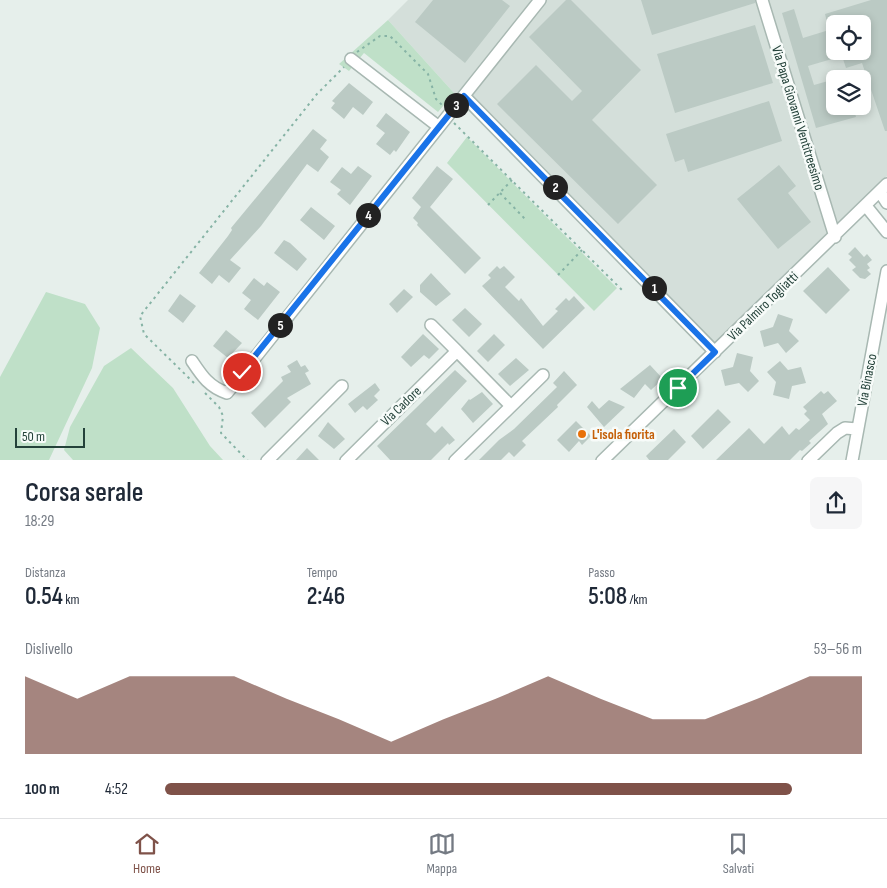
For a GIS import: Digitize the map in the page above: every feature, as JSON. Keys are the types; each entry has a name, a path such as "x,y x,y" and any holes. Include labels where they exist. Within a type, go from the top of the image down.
{"street":[{"path":"192,361 207,382 215,389 227,393 540,0"},
{"name":"Via Papa Giovanni Ventitreesimo","path":"762,0 835,236"},
{"path":"351,59 439,127"},
{"path":"464,96 715,352"},
{"path":"883,188 887,203"},
{"name":"Via Palmiro Togliatti","path":"602,460 883,188"},
{"path":"866,206 887,232"},
{"name":"Via Binasco","path":"852,460 887,271"},
{"path":"431,325 511,406"},
{"name":"Via Cadore","path":"346,460 457,351"},
{"path":"455,460 543,375"},
{"path":"267,460 342,386"},
{"path":"808,460 837,433 845,428 857,429"}],"path":[{"path":"196,385 144,334 140,316 317,94 370,41 380,36 390,36 428,74 436,100 512,180 624,292"},
{"path":"488,204 512,180"},
{"path":"500,193 526,220"},
{"path":"558,275 582,250"},
{"path":"203,392 219,407 223,416 221,433 248,460"}],"shaded area":[{"path":"408,0 887,0 887,176 716,347 454,93 388,20"}],"green space":[{"path":"388,20 454,93 438,112 364,53 349,71 339,64"},
{"path":"467,137 617,288 594,311 447,163"},
{"path":"46,292 85,304 100,328 92,368 49,460 0,460 0,377"},
{"path":"131,348 173,388 210,446 223,460 73,460 64,450 70,427 104,366"}],"building":[{"path":"433,0 502,0 510,6 465,63 415,22"},
{"path":"566,0 571,0 641,70 592,120 657,185 618,224 497,104 536,65 572,101 582,91 529,37"},
{"path":"641,0 755,0 755,3 652,35"},
{"path":"871,0 887,0 887,131 885,131 871,90 871,70 864,70 862,63 846,68 843,60 871,60 871,15 826,15 826,18 825,14"},
{"path":"794,9 803,38 826,31 826,60 828,60 808,66 814,85 826,82 826,115 855,115 856,117 816,128 782,13"},
{"path":"755,25 773,83 675,113 657,54"},
{"path":"349,83 373,102 363,115 353,107 344,119 331,108 335,103 332,101"},
{"path":"769,101 782,141 688,172 684,159 675,162 666,134"},
{"path":"386,113 410,132 396,152 394,150 390,155 376,144 385,133 376,126"},
{"path":"313,129 327,140 320,149 329,157 318,172 307,164 261,226 230,260 241,268 229,283 219,275 212,284 199,273 228,236 232,230 231,228"},
{"path":"779,165 796,186 788,193 811,222 778,249 737,199"},
{"path":"358,166 372,176 350,205 337,194 341,190 330,182 342,167 351,174"},
{"path":"437,166 453,179 430,207 481,258 465,274 417,225 418,223 413,218 421,207 412,198"},
{"path":"311,207 335,226 324,240 300,220"},
{"path":"284,240 290,243 307,259 297,271 274,253"},
{"path":"855,247 864,257 867,254 872,260 867,264 870,268 867,270 871,274 865,279 860,278 852,270 856,267 849,260 852,257 848,254"},
{"path":"497,266 500,269 504,266 515,277 505,287 519,301 521,298 543,326 558,311 555,309 566,298 569,301 574,296 585,308 543,349 482,286 491,278 488,275"},
{"path":"828,267 850,290 826,314 803,291"},
{"path":"431,273 451,294 436,306 420,292 420,285"},
{"path":"254,278 264,286 267,282 280,292 258,320 244,309 251,300 242,293"},
{"path":"404,289 413,297 397,313 389,304"},
{"path":"180,294 196,306 183,323 168,311"},
{"path":"465,308 482,324 469,337 452,320"},
{"path":"778,314 793,319 789,331 799,341 786,353 778,343 764,347 760,331 773,327"},
{"path":"226,330 242,343 228,358 213,346"},
{"path":"423,334 439,349 429,359 424,355 411,367 401,357"},
{"path":"494,334 505,345 488,362 477,351"},
{"path":"737,353 753,357 750,371 759,381 748,392 739,383 725,386 721,370 733,367"},
{"path":"516,358 529,370 510,386 498,374"},
{"path":"297,360 301,367 305,365 309,371 305,373 311,384 287,398 291,402 265,428 251,413 283,381 281,377 291,372 287,366"},
{"path":"780,361 788,370 801,367 806,383 792,386 789,399 773,395 776,382 767,372"},
{"path":"650,365 663,379 651,390 645,384 634,398 620,389"},
{"path":"455,370 467,381 426,424 435,433 442,426 455,440 449,445 448,443 431,460 390,460 377,446"},
{"path":"564,371 577,385 557,405 558,407 522,441 526,445 514,457 509,452 501,460 479,460 557,387 553,383"},
{"path":"375,383 380,390 374,396 378,400 367,410 363,406 355,413 348,404"},
{"path":"821,391 824,394 828,391 837,401 822,414 828,424 809,441 811,443 790,460 716,460 749,428 764,444 782,426 789,435 796,428 799,430 810,420 804,414 807,411 803,407"},
{"path":"482,392 493,404 473,423 461,409 469,399"},
{"path":"609,400 625,407 604,427 587,407 592,401 599,409"},
{"path":"718,409 731,422 703,449 691,436"},
{"path":"576,421 591,436 582,445 579,441 569,452 557,440"},
{"path":"328,422 345,439 334,449 318,436"},
{"path":"674,429 686,442 668,460 649,460 646,456"},
{"path":"307,448 319,460 296,460"}],"place":[{"name":"L'isola fiorita","path":"582,434"}],"route":[{"path":"242,372 464,96 715,352 678,388"}]}
